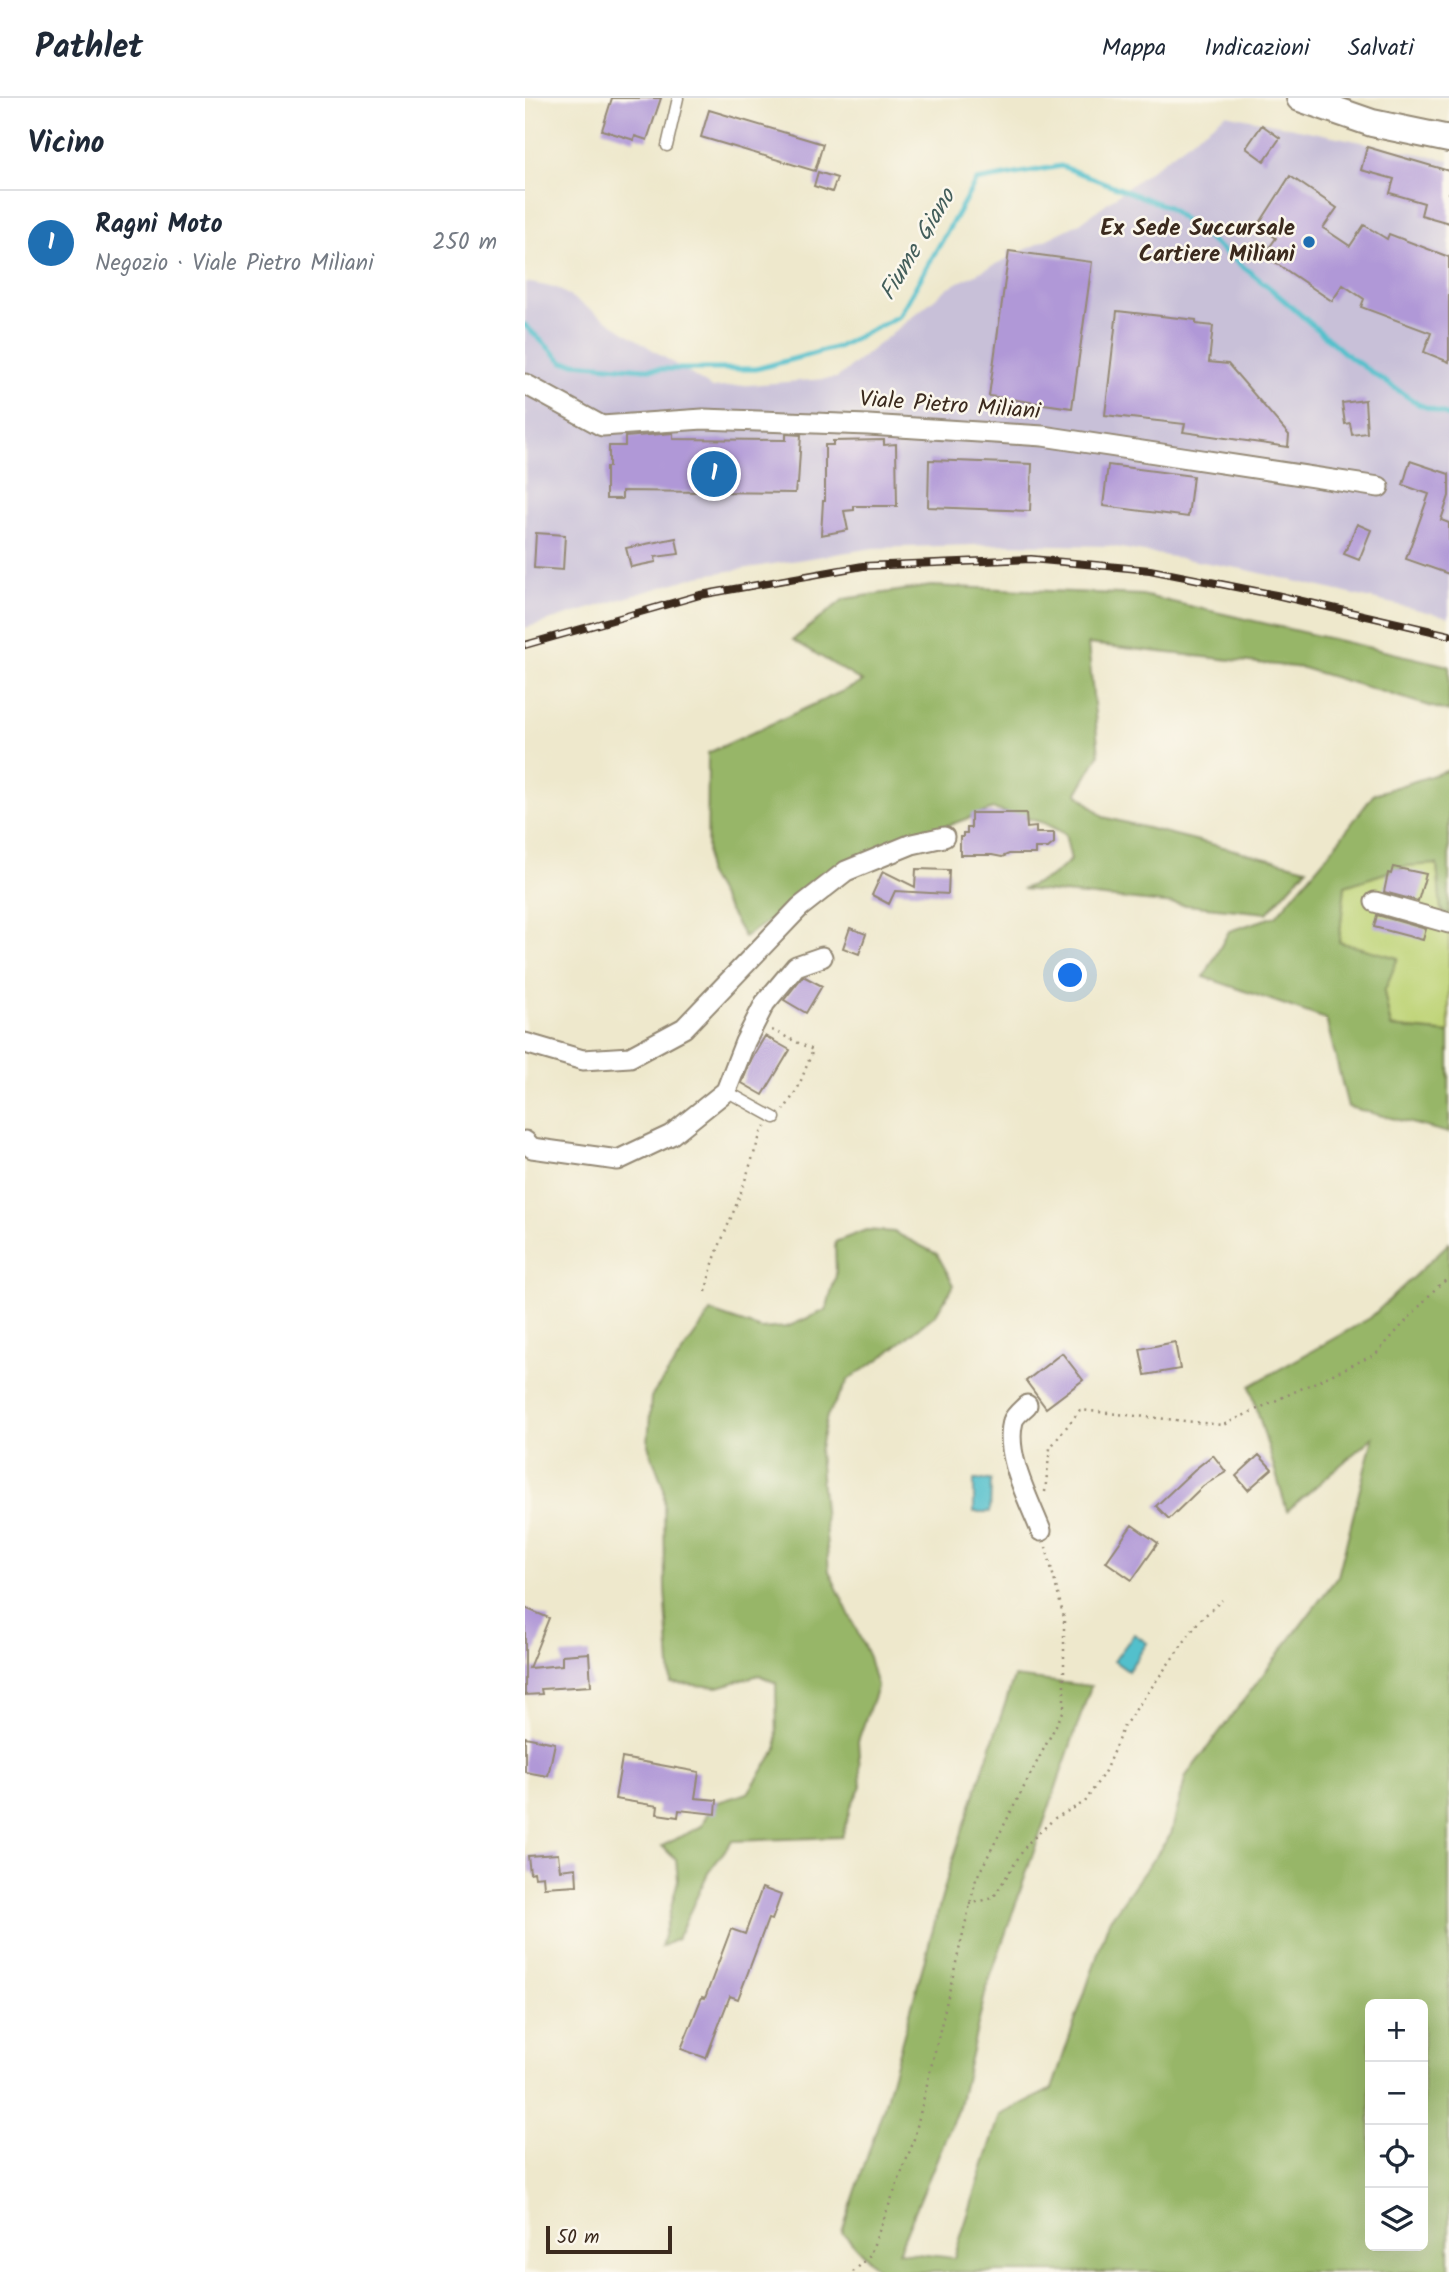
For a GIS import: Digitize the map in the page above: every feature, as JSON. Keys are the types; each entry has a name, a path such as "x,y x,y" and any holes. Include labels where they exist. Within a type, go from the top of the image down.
{"main road":[{"path":"1300,98 1372,123 1449,139"}],"street":[{"name":"Viale Pietro Miliani","path":"525,384 602,426 703,419 868,425 1043,436 1379,487"},
{"path":"525,1043 583,1060 630,1057 684,1028 800,907 846,871 912,844 944,837"},
{"path":"1375,902 1449,923"},
{"path":"525,1141 532,1148 618,1160 671,1135 726,1091 745,1042 765,1003 796,967 822,957"},
{"path":"1027,1405 1013,1419 1011,1436 1016,1471 1041,1531"}],"lane":[{"path":"667,146 678,98"},
{"path":"726,1091 775,1118"}],"path":[{"path":"706,1292 722,1236 762,1130 786,1108 798,1088 813,1050 757,1022"},
{"path":"853,2272 869,2258 913,2143 976,1878 1064,1710 1064,1618 1041,1531 1050,1448 1080,1410 1223,1425 1376,1354 1437,1287 1449,1278"},
{"path":"969,1904 993,1898 1027,1844 1055,1818 1085,1802 1105,1771 1125,1726 1199,1621 1222,1600"}],"shaded area":[{"path":"1226,114 1449,160 1449,617 1243,569 1109,546 1009,544 873,548 698,576 525,628 525,282 557,288 712,388 837,378 949,287 1080,223"}],"green space":[{"path":"931,586 1142,595 1449,666 1449,712 1303,668 1088,644 1099,755 1077,793 1103,817 1307,868 1267,913 1022,889 1049,878 1071,860 1065,834 1044,823 993,809 873,853 744,937 707,873 708,753 863,682 793,640 844,599"},
{"path":"1449,770 1449,919 1441,909 1437,864 1407,866 1345,886 1339,942 1398,958 1384,992 1391,1027 1449,1033 1449,1133 1348,1107 1326,1019 1204,977 1229,931 1276,916 1331,851 1374,794"},
{"path":"1437,864 1441,909 1449,919 1449,1033 1391,1027 1384,992 1339,942 1345,886 1407,865"},
{"path":"866,1230 894,1232 937,1254 954,1285 936,1314 881,1358 849,1379 827,1416 819,1452 829,1571 869,1657 877,1687 858,1741 861,1786 851,1806 842,1837 732,1841 708,1873 677,1939 661,1947 678,1880 676,1860 662,1846 702,1826 711,1804 748,1793 777,1748 776,1683 759,1675 718,1687 671,1683 665,1589 664,1489 648,1445 651,1397 711,1312 761,1329 787,1327 826,1310 836,1275 835,1242"},
{"path":"1449,1243 1449,2272 880,2272 842,2232 884,2106 950,1868 1014,1677 1091,1686 986,1990 959,2106 898,2252 954,2258 1000,2115 1052,2089 1109,1921 1171,1834 1186,1776 1338,1576 1373,1437 1287,1511 1250,1386 1370,1318"}],"water":[{"path":"974,1480 991,1480 990,1512 974,1512"},
{"path":"1134,1634 1147,1643 1128,1671 1114,1661"}],"building":[{"path":"612,98 661,98 647,140 635,136 634,140 602,130"},
{"path":"709,110 823,144 815,171 701,137"},
{"path":"1262,125 1280,138 1264,161 1246,148"},
{"path":"1367,147 1449,171 1449,223 1421,215 1424,203 1390,193 1394,179 1361,170"},
{"path":"818,172 837,178 832,192 814,186"},
{"path":"1290,176 1337,208 1323,228 1350,246 1364,225 1387,239 1389,234 1449,257 1449,362 1424,352 1431,333 1361,307 1364,299 1343,285 1332,301 1264,255 1276,238 1258,226"},
{"path":"1009,251 1092,262 1072,408 989,396"},
{"path":"1117,311 1196,320 1196,324 1213,326 1209,362 1228,364 1289,435 1288,447 1183,432 1185,424 1105,415"},
{"path":"1365,400 1367,433 1352,435 1350,423 1345,424 1342,403"},
{"path":"673,433 673,439 786,440 786,434 801,435 795,493 622,491 622,499 606,499 609,446 625,446 625,437"},
{"path":"884,440 884,445 896,444 897,506 854,506 854,510 844,511 848,530 821,535 825,501 825,445 833,445 833,441"},
{"path":"929,460 1032,464 1030,511 928,507"},
{"path":"1410,461 1449,474 1449,496 1441,520 1449,523 1449,574 1406,559 1429,494 1403,485"},
{"path":"1108,465 1193,476 1188,517 1103,506"},
{"path":"1357,524 1371,530 1359,560 1344,554"},
{"path":"536,533 565,535 563,570 534,568"},
{"path":"676,538 679,554 655,557 656,562 631,567 626,548"},
{"path":"971,813 1026,813 1027,828 1036,827 1036,833 1054,833 1054,843 1048,848 1035,848 1035,854 1009,854 1002,857 960,855 960,837 967,833 967,828 971,828"},
{"path":"1393,867 1426,874 1418,901 1384,892 1388,873 1391,874"},
{"path":"916,869 949,870 948,894 895,891 889,904 872,895 883,871 915,887"},
{"path":"1377,915 1426,929 1423,940 1374,927"},
{"path":"850,928 866,934 859,954 843,948"},
{"path":"803,976 822,986 806,1013 784,1000"},
{"path":"765,1036 790,1050 763,1095 742,1083"},
{"path":"1175,1342 1180,1369 1145,1375 1140,1349"},
{"path":"1062,1353 1083,1380 1046,1408 1026,1381"},
{"path":"1213,1455 1226,1472 1203,1486 1169,1519 1156,1506"},
{"path":"1259,1455 1272,1469 1248,1490 1236,1476"},
{"path":"1132,1525 1158,1543 1132,1580 1106,1562"},
{"path":"525,1608 549,1618 529,1668 562,1665 562,1655 589,1653 591,1686 541,1689 542,1694 525,1695"},
{"path":"525,1737 555,1743 548,1776 525,1772"},
{"path":"622,1758 699,1772 695,1798 717,1800 716,1814 679,1810 678,1817 657,1814 658,1806 615,1799"},
{"path":"558,1854 560,1870 576,1868 577,1885 544,1887 543,1876 535,1877 534,1872 530,1873 528,1856"},
{"path":"762,1888 781,1895 772,1920 768,1919 738,1999 730,1996 706,2058 681,2049 702,1997 705,1998 731,1929 745,1934"}],"waterway":[{"name":"Fiume Giano","path":"525,325 563,362 644,369 756,369 838,347 899,316 976,181 1061,166 1168,207 1271,289 1348,356 1418,404 1449,416"}],"railway":[{"path":"525,645 700,595 863,566 1031,559 1150,570 1276,595 1449,635"}],"place":[{"name":"Ex Sede Succursale Cartiere Miliani","path":"1309,242"},
{"name":"Ragni Moto","path":"714,474"}]}
